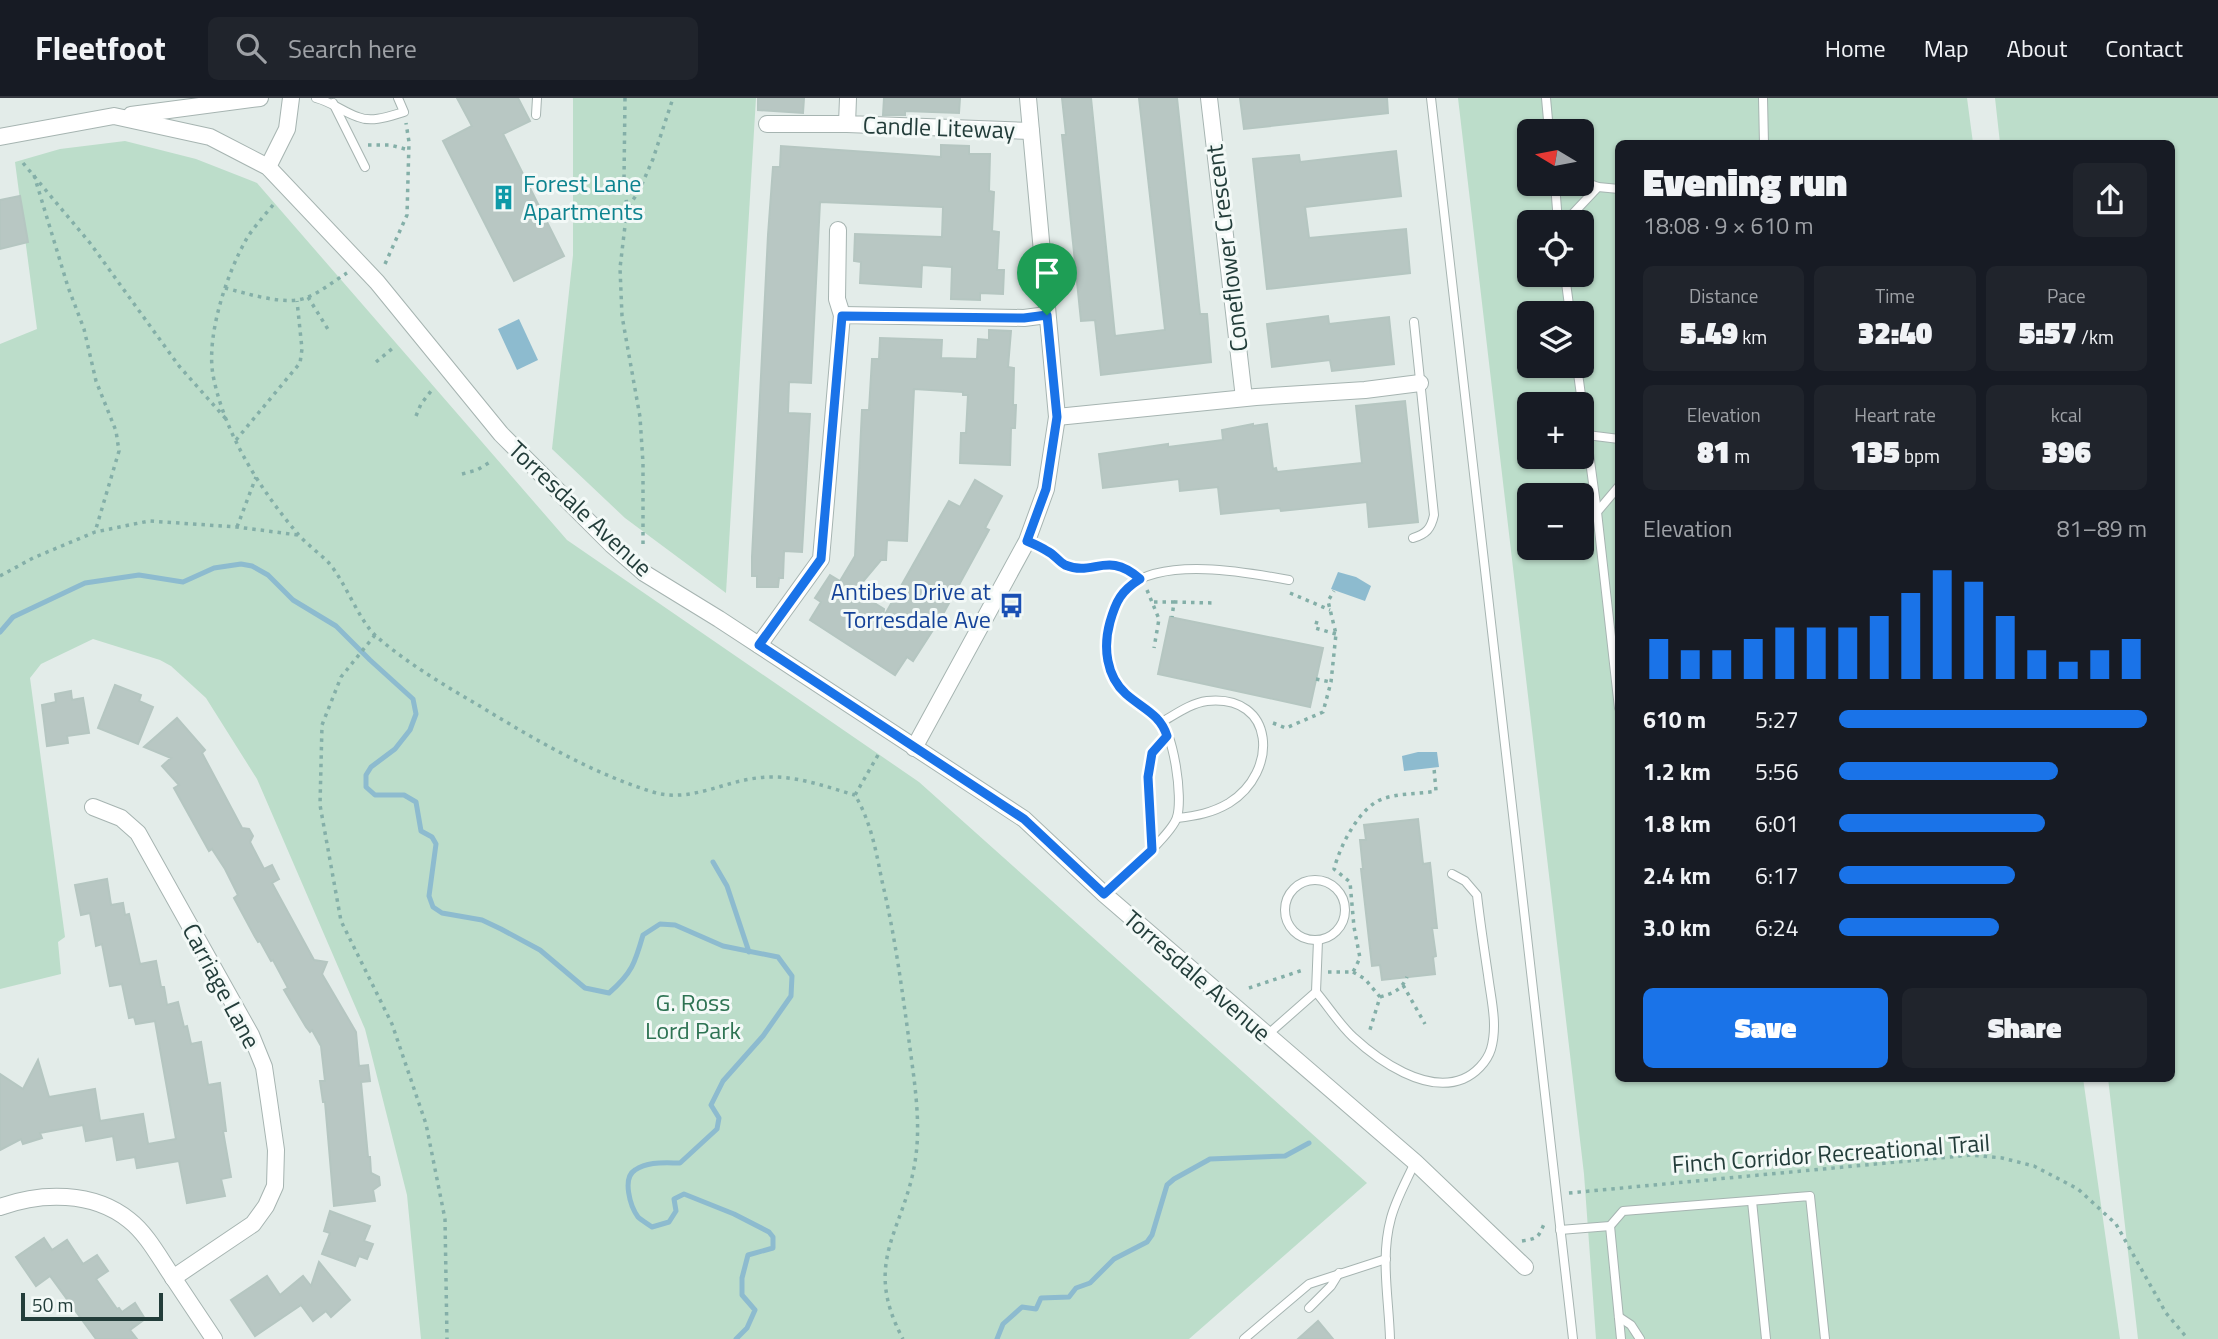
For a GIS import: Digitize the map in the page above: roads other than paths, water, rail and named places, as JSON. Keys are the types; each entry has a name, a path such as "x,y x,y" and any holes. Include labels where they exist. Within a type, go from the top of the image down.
{"street":[{"name":"Torresdale Avenue","path":"0,137 114,116 260,98"},
{"path":"268,167 287,129 291,98"},
{"name":"Candle Liteway","path":"847,124 848,98"},
{"path":"914,748 1027,541 1046,489 1057,417 1028,98"},
{"name":"Coneflower Crescent","path":"1209,98 1244,398"},
{"name":"Torresdale Avenue","path":"114,116 209,137 268,167 377,282 501,434 612,545 644,573 1024,819 1104,894 1415,1162 1525,1266"},
{"name":"Candle Liteway","path":"767,124 847,124 1031,131"},
{"path":"759,645 821,559 842,316 837,299 838,230"},
{"path":"842,316 1024,318 1047,315"},
{"path":"1057,417 1420,383"},
{"name":"Carriage Lane","path":"93,807 121,818 138,833 251,1035 264,1067 276,1150 275,1186 266,1206 253,1224 173,1278"},
{"path":"0,1207 16,1201 52,1196 93,1202 130,1220 143,1234 214,1339"}],"lane":[{"path":"316,98 333,103 361,119 382,118 404,112 398,98"},
{"path":"536,115 537,98"},
{"path":"1431,98 1573,1339"},
{"path":"1546,98 1548,119"},
{"path":"1763,98 1764,140"},
{"path":"333,103 365,167"},
{"path":"1594,186 1615,189"},
{"path":"1576,210 1598,187"},
{"path":"1413,538 1423,535 1432,527 1434,515 1415,322"},
{"path":"1594,436 1615,438"},
{"path":"1591,469 1615,672"},
{"path":"1597,512 1615,491"},
{"path":"1104,894 1152,850 1177,818 1178,765 1162,722 1123,692 1108,667 1109,628 1115,606 1125,588 1140,579 1175,569 1219,570 1289,580"},
{"path":"1162,722 1205,701 1225,702 1242,706 1258,722 1263,734 1265,750 1258,772 1246,789 1230,802 1203,815 1177,818"},
{"path":"1316,992 1351,1036 1375,1056 1402,1071 1443,1083 1471,1076 1491,1051 1495,1026 1477,895 1465,881 1452,874"},
{"path":"1317,879 1335,887 1345,904 1342,924 1336,932 1318,940 1298,936 1286,920 1284,910 1291,891 1307,880 1317,879"},
{"path":"1266,1036 1316,992 1318,940"},
{"path":"1391,1338 1386,1239 1391,1217 1415,1162"},
{"path":"1560,1230 1610,1226 1623,1212 1810,1196 1825,1339"},
{"path":"1752,1201 1766,1339"},
{"path":"1610,1226 1621,1339"},
{"path":"1244,1339 1309,1284 1386,1259"},
{"path":"1308,1308 1331,1286 1339,1273"},
{"path":"1619,1317 1631,1325 1640,1339"}],"water":[{"path":"519,319 538,360 517,370 498,329"},
{"path":"1338,572 1356,577 1371,586 1365,601 1331,589"},
{"path":"1418,752 1437,752 1439,767 1404,771 1402,756"}],"waterway":[{"path":"0,632 13,617 85,583 139,575 183,582 214,568 241,564 252,566 268,575 293,600 336,626 413,699 416,714 410,730 395,749 371,767 366,775 366,787 375,795 404,795 416,802 421,831 432,837 436,844 429,896 433,907 442,913 482,920 501,929 540,950 585,988 609,993 632,967 643,935 660,924 675,925 723,946 778,957 792,976 791,996 763,1036 723,1081 711,1105 719,1118 717,1129 680,1163 640,1167 631,1174 628,1185 635,1212 652,1227 669,1222 676,1211 674,1199 684,1194 734,1214 769,1232 773,1237 773,1248 748,1255 742,1278 742,1295 755,1310 747,1328 736,1339"},
{"path":"713,862 727,886 749,952"},
{"path":"997,1339 1003,1324 1022,1307 1036,1309 1041,1298 1069,1297 1076,1288 1090,1283 1114,1259 1147,1242 1152,1235 1167,1185 1174,1179 1210,1159 1285,1156 1309,1143"}],"place":[{"name":"Forest Lane Apartments","path":"503,198"},
{"name":"Antibes Drive at Torresdale Ave","path":"1011,606"}],"park label":[{"name":"G. Ross Lord Park","path":"693,1017"}]}
